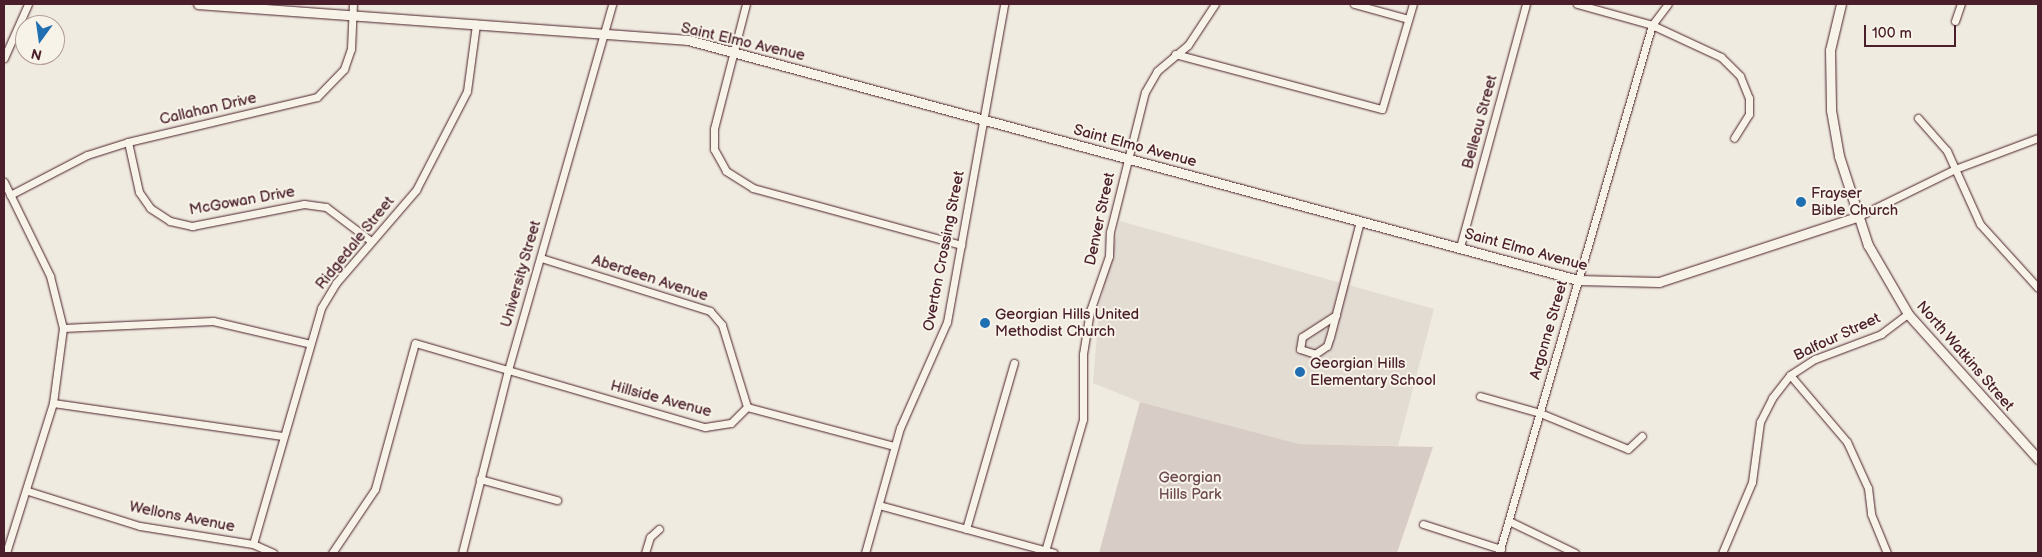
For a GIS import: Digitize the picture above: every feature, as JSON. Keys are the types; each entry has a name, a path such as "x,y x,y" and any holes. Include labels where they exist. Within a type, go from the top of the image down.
{"main road":[{"name":"Saint Elmo Avenue","path":"198,4 352,8 476,24 603,31 733,50 1578,280 1660,282 1857,217"},
{"name":"North Watkins Street","path":"1841,4 1830,50 1831,110 1839,156 1857,217 1908,314 2038,460"}],"street":[{"path":"4,58 28,4"},
{"name":"University Street","path":"462,553 508,370 612,4"},
{"path":"746,4 714,129 714,149 726,171 753,188 961,245"},
{"name":"Overton Crossing Street","path":"865,553 894,446 942,336 961,245 1004,4"},
{"name":"Denver Street","path":"1045,551 1083,419 1082,354 1090,311 1109,256 1127,158 1145,92 1157,71 1188,45 1215,4"},
{"path":"1354,4 1408,19"},
{"path":"1175,54 1382,109 1413,4"},
{"name":"Belleau Street","path":"1460,247 1526,4"},
{"path":"1578,4 1652,25 1721,57 1740,76 1749,98 1749,114 1734,138"},
{"name":"Argonne Street","path":"1500,551 1511,522 1540,413 1652,25 1668,4"},
{"path":"1955,21 1961,4"},
{"name":"Callahan Drive","path":"10,195 87,155 128,142 317,97 344,69 351,49 352,8"},
{"name":"Ridgedale Street","path":"253,544 308,343 336,283 416,190 467,91 476,24"},
{"path":"1918,118 1956,169 1980,224 2038,288"},
{"name":"Saint Elmo Avenue","path":"1857,217 1956,169 2038,138"},
{"name":"McGowan Drive","path":"128,142 139,192 150,208 170,221 192,226 304,204 326,207 371,241"},
{"path":"4,182 50,276 63,328 53,403 28,491 6,553"},
{"path":"1336,315 1302,337 1300,349 1322,351 1336,315 1360,222"},
{"name":"Aberdeen Avenue","path":"541,258 710,311 722,325 747,406"},
{"name":"Balfour Street","path":"1722,553 1752,482 1760,422 1790,375 1815,359 1881,334 1908,314"},
{"path":"63,328 213,321 308,343"},
{"name":"Hillside Avenue","path":"332,553 375,489 415,343 705,427 731,423 747,406"},
{"path":"966,529 1014,363"},
{"path":"1790,375 1847,442 1868,488 1871,514 1888,553"},
{"path":"1480,396 1540,413 1628,450 1642,436"},
{"path":"53,403 281,436"},
{"path":"747,406 894,446"},
{"path":"480,479 557,500"},
{"name":"Wellons Avenue","path":"28,491 140,526 253,544 273,553"},
{"path":"879,505 1054,553"},
{"path":"1511,522 1575,553"},
{"path":"1423,524 1500,551"},
{"path":"645,553 650,537 659,529"}],"shaded area":[{"path":"1120,221 1434,309 1398,446 1299,444 1140,402 1093,383 1099,307"}],"green space":[{"name":"Georgian Hills Park","path":"1140,402 1299,444 1433,447 1397,553 1099,553"}],"place":[{"name":"Frayser Bible Church","path":"1801,202"},
{"name":"Georgian Hills United Methodist Church","path":"985,323"},
{"name":"Georgian Hills Elementary School","path":"1300,372"}]}
